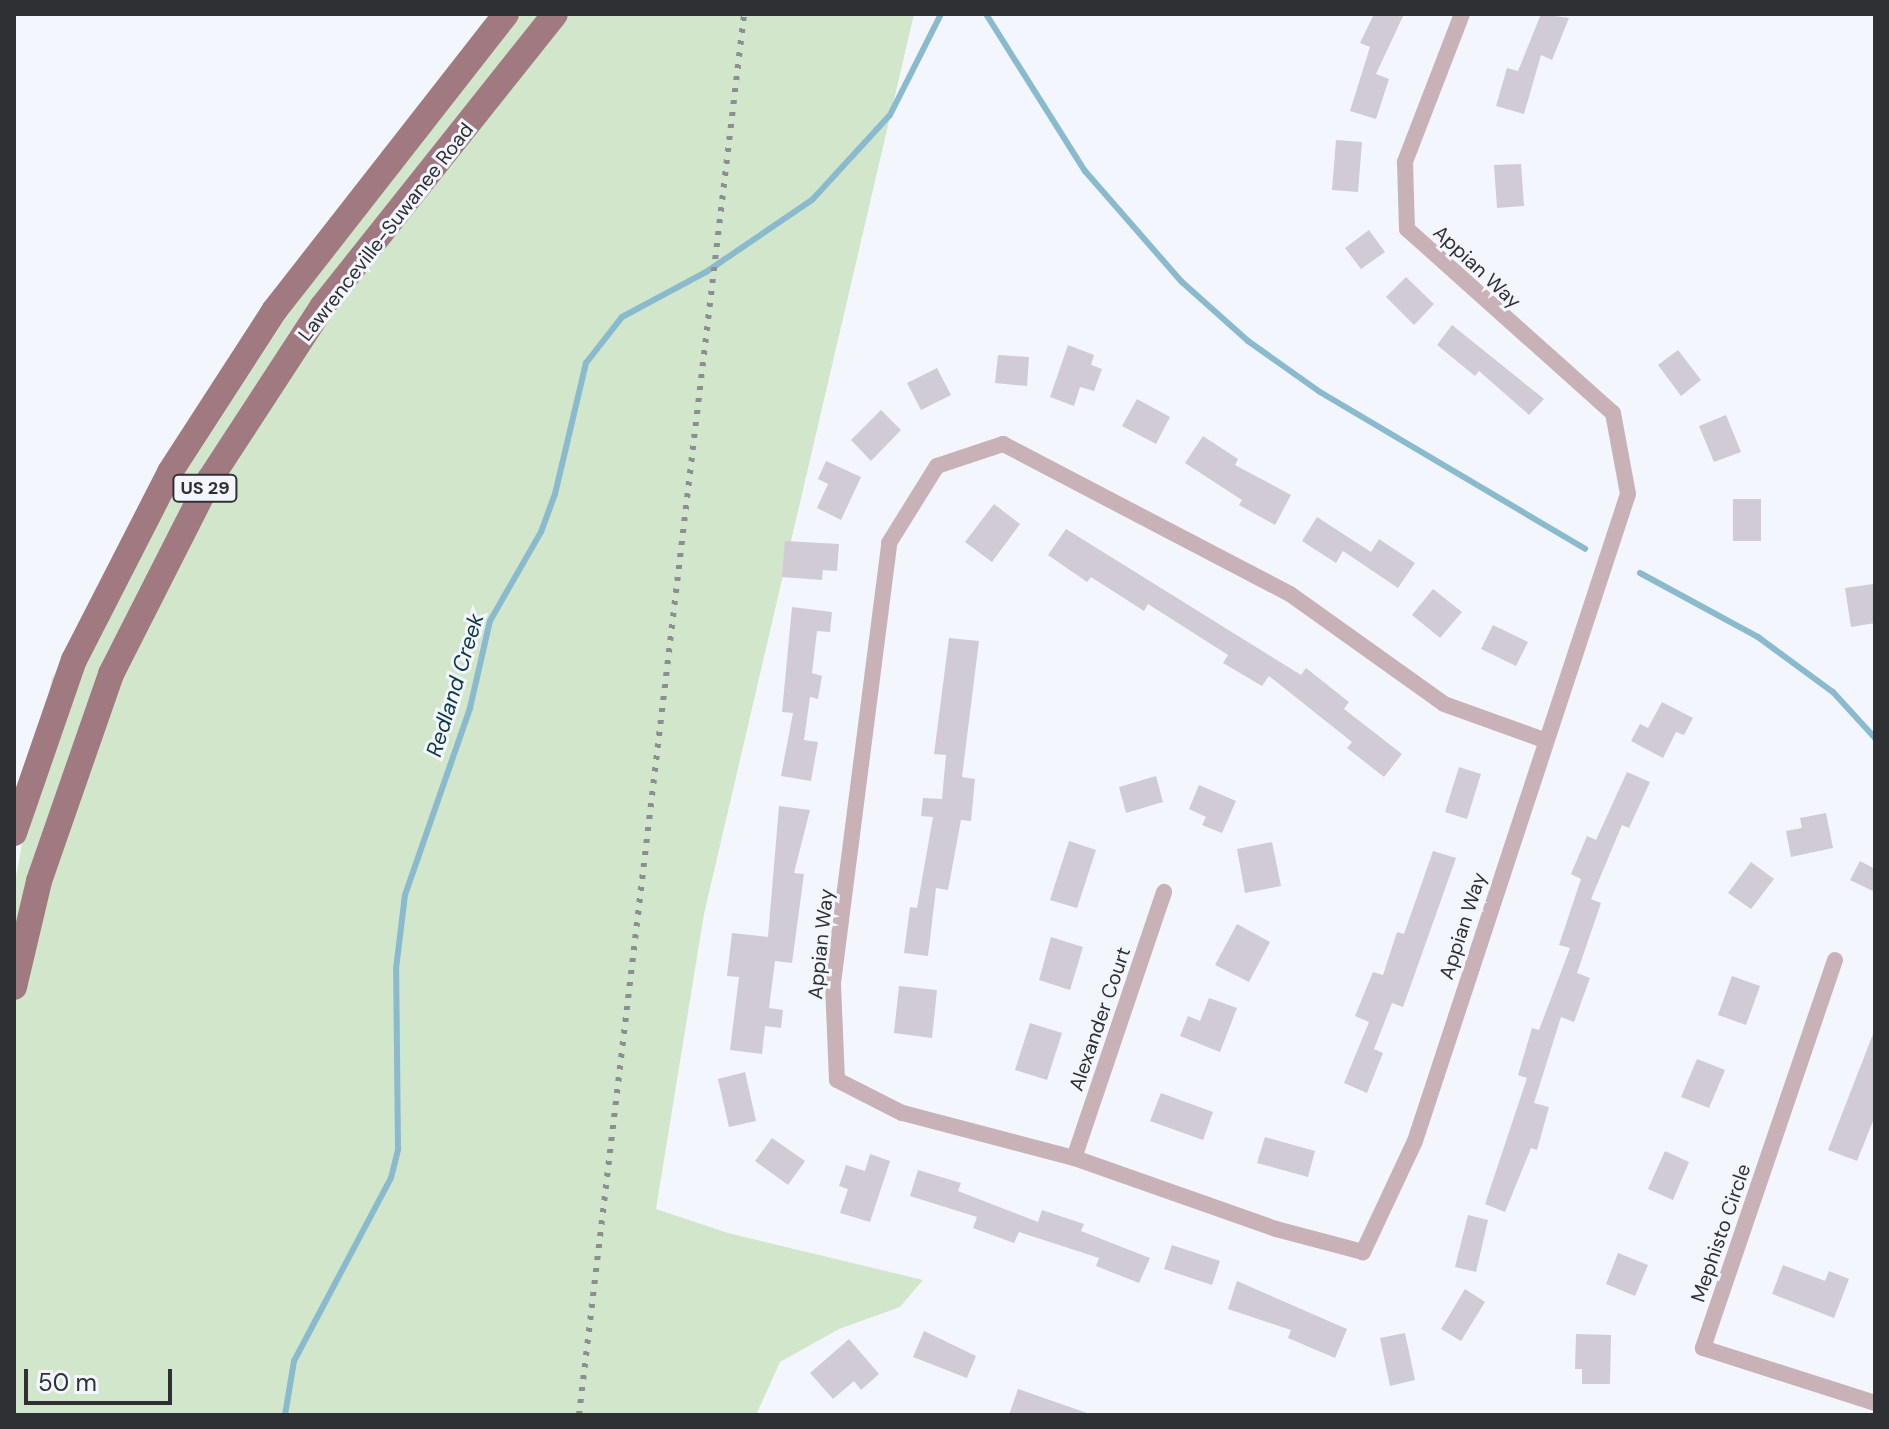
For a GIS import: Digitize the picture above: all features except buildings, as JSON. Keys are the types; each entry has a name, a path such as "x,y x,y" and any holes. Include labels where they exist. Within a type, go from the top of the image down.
{"main road":[{"name":"Lawrenceville-Suwanee Road","path":"14,833 74,660 205,415 274,311 506,14"},
{"name":"Lawrenceville-Suwanee Road","path":"14,987 39,881 111,674 210,479 322,307 555,14"},
{"path":"396,155 427,177"},
{"path":"74,660 111,674"}],"street":[{"name":"Appian Way","path":"1462,14 1405,162 1407,229 1613,413 1628,494 1544,740 1415,1141 1363,1252 1276,1229 1074,1158 902,1113 837,1080 833,983 889,543 937,466 1003,444 1290,594 1444,704 1544,740"},
{"name":"Alexander Court","path":"1074,1158 1164,892"},
{"name":"Mephisto Circle","path":"1835,960 1703,1348 1875,1403"}],"green space":[{"path":"494,14 914,14 704,914 656,1209 728,1233 923,1280 900,1307 839,1329 780,1362 756,1415 14,1415 14,888 52,678 434,89"}],"waterway":[{"name":"Redland Creek","path":"285,1415 294,1361 391,1178 398,1149 396,969 405,895 470,708 490,621 541,532 555,494 586,363 622,317 706,272 812,200 890,115 941,14"},
{"path":"986,14 1085,171 1182,282 1248,341 1320,392 1585,549"},
{"path":"1640,573 1758,637 1833,692 1875,738"}],"railway":[{"path":"579,1415 744,14"}]}
